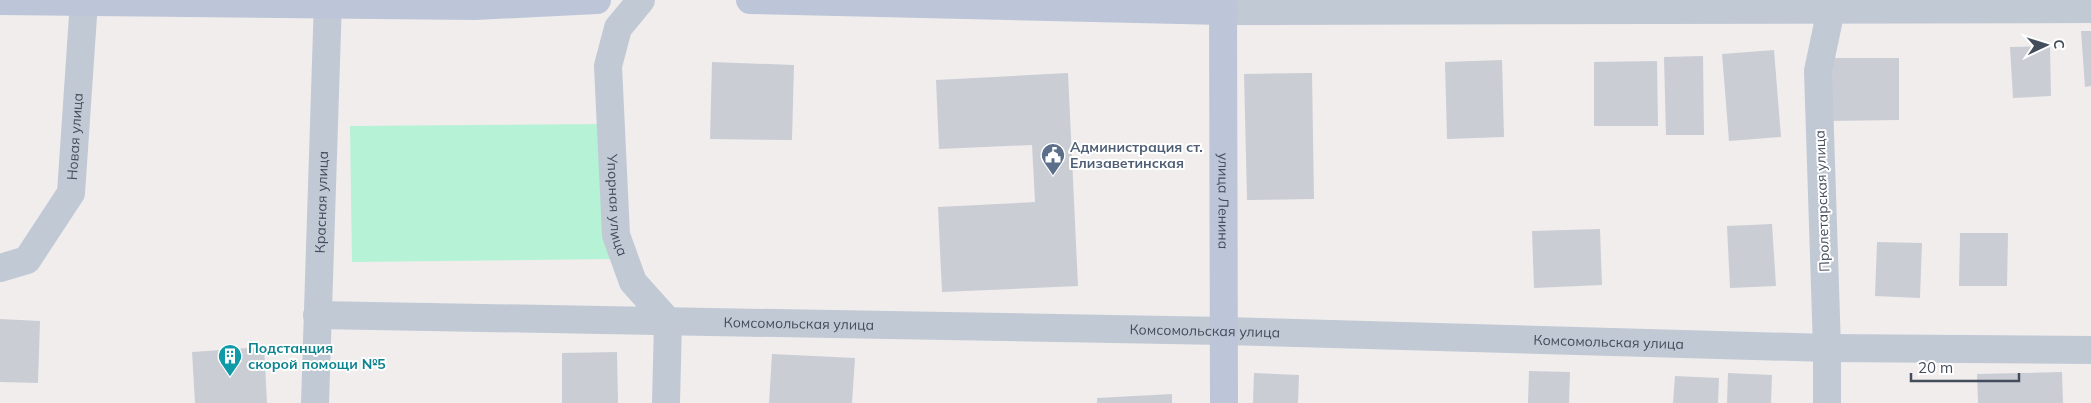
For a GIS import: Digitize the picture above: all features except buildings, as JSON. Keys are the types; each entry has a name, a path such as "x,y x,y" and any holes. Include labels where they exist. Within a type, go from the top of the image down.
{"street":[{"path":"0,1 328,2 476,6 596,0"},
{"name":"Упорная улица","path":"641,0 618,28 608,66 616,235 633,282 668,321"},
{"path":"750,0 1223,5 1832,4 2091,9"},
{"name":"Новая улица","path":"0,268 27,260 71,194 84,1"},
{"name":"Красная улица","path":"315,403 328,2"},
{"name":"Пролетарская улица","path":"1827,403 1818,71 1832,4"},
{"name":"улица Ленина","path":"1223,5 1224,403"},
{"name":"Комсомольская улица","path":"317,315 1224,331 1827,348 2091,350"},
{"path":"666,403 668,321"}],"green space":[{"path":"609,124 610,259 352,262 350,126"}],"place":[{"name":"Администрация ст. Елизаветинская","path":"1053,176"},
{"name":"Подстанция скорой помощи №5","path":"230,377"}]}
